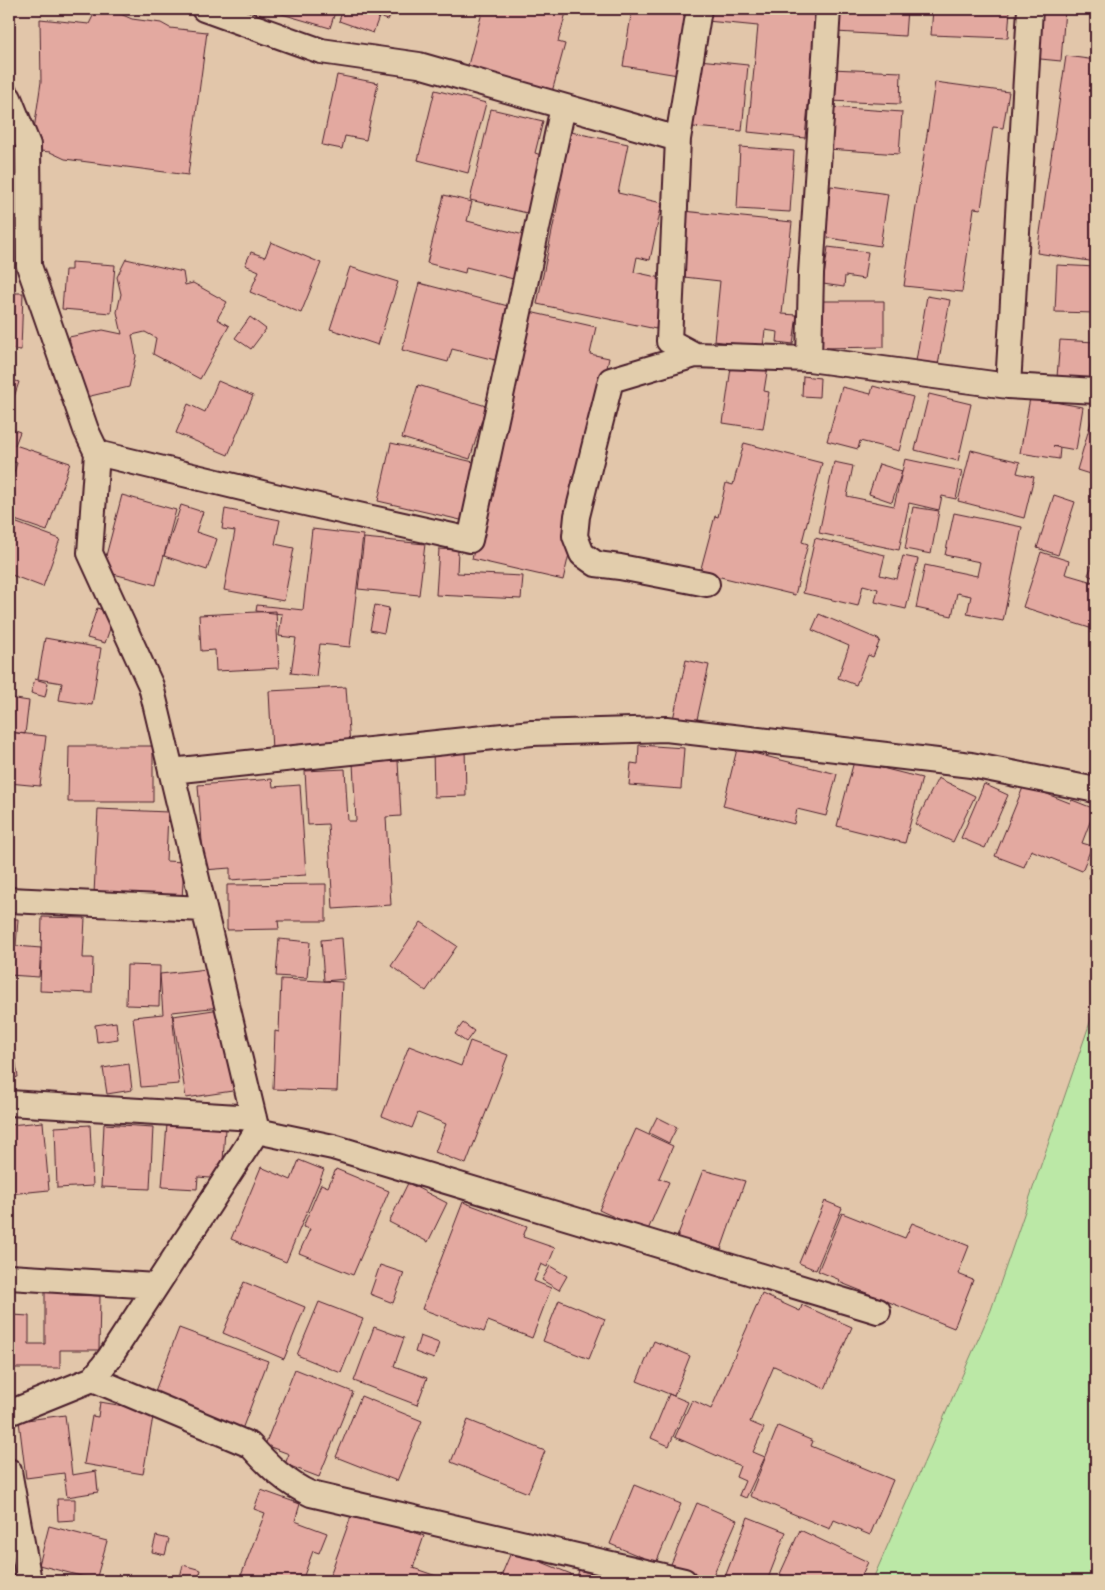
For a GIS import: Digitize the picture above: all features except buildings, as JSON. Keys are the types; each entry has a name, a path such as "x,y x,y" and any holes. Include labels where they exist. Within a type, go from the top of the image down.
{"street":[{"path":"204,9 321,51 419,64 678,139"},
{"path":"695,355 669,341 678,139 699,9"},
{"path":"810,359 811,274 828,9"},
{"path":"1008,386 1030,9"},
{"path":"9,98 28,145 29,266 86,430 97,453 90,553 151,686 256,1124 156,1286 110,1357 93,1379 9,1413"},
{"path":"97,453 287,499 470,540 563,107"},
{"path":"707,584 596,564 582,554 575,536 576,516 611,380 695,355 810,359 1008,386 1096,391"},
{"path":"171,771 532,733 666,729 971,765 1096,790"},
{"path":"9,900 204,909"},
{"path":"9,1103 256,1124 878,1311"},
{"path":"9,1277 156,1286"},
{"path":"93,1379 250,1445 267,1463 295,1487 311,1494 684,1581"},
{"path":"9,1471 29,1581"}],"green space":[{"path":"1096,1005 1096,1581 872,1581 991,1310"}]}
